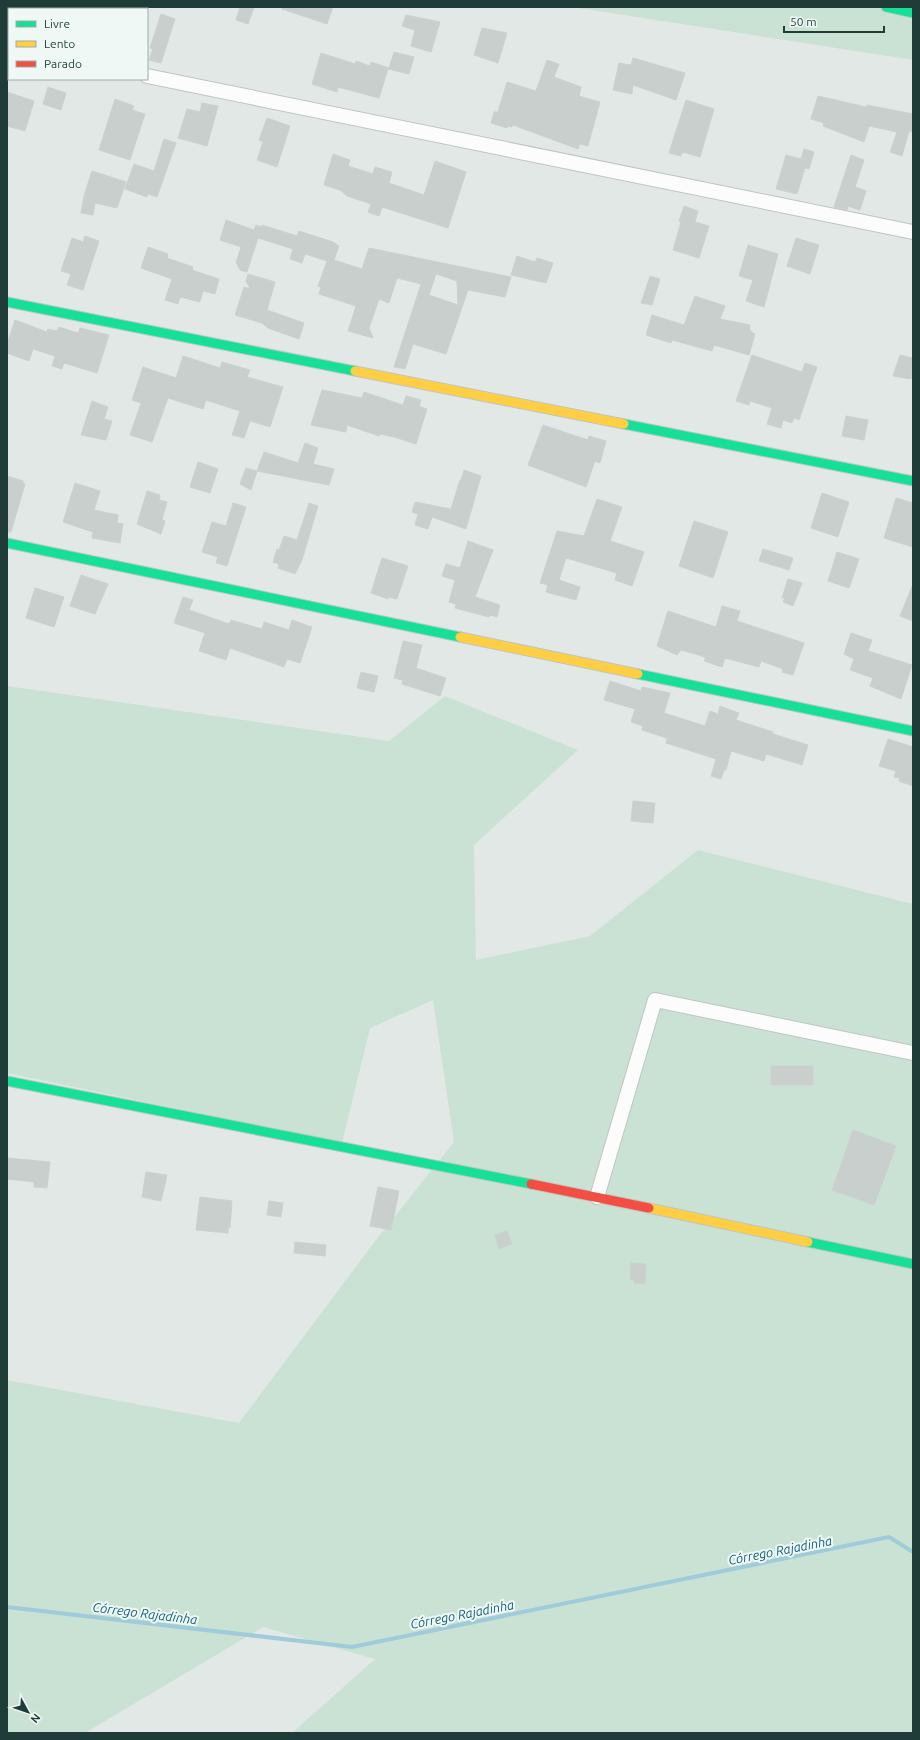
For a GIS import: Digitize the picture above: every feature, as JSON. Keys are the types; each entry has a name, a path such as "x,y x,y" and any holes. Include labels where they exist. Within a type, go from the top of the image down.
{"street":[{"path":"886,7 913,13"},
{"path":"148,76 913,232"},
{"path":"7,302 913,481"},
{"path":"7,543 913,731"},
{"path":"597,1197 655,1000 913,1053"},
{"path":"7,1081 597,1197 913,1264"}],"green space":[{"path":"572,7 913,7 913,60"},
{"path":"7,686 389,741 445,696 578,750 474,845 476,960 590,936 698,850 913,904 913,1733 292,1733 375,1659 263,1627 85,1733 7,1733 7,1380 239,1423 372,1245 454,1142 433,1000 370,1028 342,1143 7,1073"}],"building":[{"path":"240,7 254,7 248,24 236,20"},
{"path":"283,7 333,7 327,24 282,9"},
{"path":"161,14 175,19 161,63 149,60 153,49 150,48"},
{"path":"406,15 440,22 431,52 411,46 415,30 402,26"},
{"path":"482,28 507,33 498,63 474,55"},
{"path":"394,52 414,57 409,74 388,69 379,98 338,87 337,92 312,84 321,53 355,64 356,61 370,66 371,62 389,68"},
{"path":"633,58 685,73 676,100 633,85 632,94 613,90 619,63 631,65"},
{"path":"547,60 559,64 554,77 581,87 579,96 600,102 588,146 580,144 578,149 513,125 512,127 508,126 507,128 491,123 494,112 498,112 507,82 536,91"},
{"path":"48,87 66,93 61,110 43,104"},
{"path":"7,92 34,101 25,131 7,126"},
{"path":"818,96 866,107 867,105 913,114 913,132 909,131 902,156 890,152 897,132 869,126 864,142 823,126 824,123 811,119"},
{"path":"115,99 134,106 132,110 145,114 130,160 99,150"},
{"path":"686,100 714,109 700,157 683,152 681,156 669,153"},
{"path":"202,103 218,106 207,146 178,138 187,109 200,112"},
{"path":"267,118 290,126 277,167 257,160 263,142 259,140"},
{"path":"164,139 176,143 157,197 148,194 147,197 125,189 134,164 154,171"},
{"path":"804,149 814,152 809,169 805,168 797,194 776,189 786,155 801,159"},
{"path":"333,154 350,160 348,166 373,174 375,167 392,172 389,183 424,195 435,161 466,172 448,228 382,207 379,216 368,212 371,204 347,196 340,190 324,185"},
{"path":"851,155 864,160 855,187 866,191 860,210 848,206 847,210 834,207"},
{"path":"92,171 126,182 117,208 95,203 93,215 81,213 84,196"},
{"path":"684,206 698,211 695,222 709,226 699,258 673,250 681,222 679,221"},
{"path":"226,220 254,230 256,225 262,227 262,225 297,236 299,231 333,242 339,246 334,260 362,269 369,248 511,277 505,297 468,290 446,354 413,344 405,369 394,367 421,284 397,278 389,303 379,299 369,328 373,338 348,331 356,306 319,294 321,287 318,286 327,261 305,254 302,263 290,259 293,249 258,238 247,272 240,270 236,262 241,247 220,240","holes":["436,274 457,281 458,305 429,295"]},
{"path":"85,236 99,241 83,290 67,285 71,274 61,271 72,238 83,242"},
{"path":"796,238 819,245 810,274 787,266"},
{"path":"748,245 778,254 764,307 746,301 753,280 739,276"},
{"path":"148,247 168,254 167,258 193,267 192,270 219,279 215,294 203,291 200,302 180,297 178,304 165,300 172,279 141,268"},
{"path":"517,256 535,262 537,258 553,263 546,283 511,275"},
{"path":"248,274 275,282 267,310 304,323 299,339 268,328 262,323 235,315 244,287 250,289 246,281"},
{"path":"650,276 660,279 652,305 641,303"},
{"path":"695,296 725,306 720,319 750,325 749,330 755,334 749,355 714,345 712,351 672,340 671,343 646,335 652,315 684,325"},
{"path":"15,320 47,332 48,329 57,331 59,327 78,333 80,328 109,335 97,373 64,363 62,369 52,366 55,356 33,349 29,361 7,353 7,344"},
{"path":"752,355 802,372 805,363 817,367 799,420 794,418 792,423 783,420 781,428 767,424 772,408 750,401 749,405 736,401"},
{"path":"900,355 913,358 911,379 893,376"},
{"path":"183,356 220,368 222,362 250,370 247,377 283,387 270,427 250,421 244,438 232,435 240,411 206,400 203,409 168,398 152,442 130,435 141,403 132,400 143,367 176,378"},
{"path":"322,390 362,398 364,392 403,405 406,396 421,400 419,406 427,409 416,444 394,437 380,434 379,436 347,425 346,432 311,425"},
{"path":"92,401 108,407 104,419 112,421 106,440 81,435"},
{"path":"846,416 868,420 864,440 842,436"},
{"path":"543,425 588,440 589,436 606,441 600,463 595,461 586,487 528,465"},
{"path":"305,443 318,448 313,464 334,469 329,485 257,471 264,452 298,463"},
{"path":"198,462 218,469 210,493 190,487"},
{"path":"246,468 257,471 251,490 240,484"},
{"path":"464,470 481,476 466,529 432,517 428,529 415,525 418,514 412,512 415,502 451,509"},
{"path":"7,476 23,481 25,484 11,532 7,532"},
{"path":"75,483 100,491 94,510 118,515 117,523 123,524 120,543 92,538 93,532 63,522"},
{"path":"147,491 160,495 159,500 167,502 162,520 165,521 161,534 137,524"},
{"path":"822,493 849,502 838,537 811,528"},
{"path":"896,498 913,503 913,547 884,538"},
{"path":"597,499 622,507 610,541 644,552 632,586 615,580 617,573 566,558 559,580 580,587 576,600 546,592 548,585 540,583 557,531 584,536"},
{"path":"233,503 246,507 227,566 216,563 218,557 202,552 212,522 226,526"},
{"path":"309,503 318,506 302,560 295,574 278,568 279,564 273,562 277,549 279,550 284,536 297,540"},
{"path":"694,521 728,532 713,578 679,566"},
{"path":"468,541 493,550 475,597 500,605 497,617 490,615 489,617 455,608 456,604 449,602 455,580 442,576 446,564 460,568"},
{"path":"763,549 793,558 789,570 759,561"},
{"path":"837,552 859,559 849,588 828,581"},
{"path":"382,558 408,566 397,599 389,597 388,599 371,593"},
{"path":"81,575 108,584 95,614 70,606"},
{"path":"788,579 802,583 793,606 783,602 785,598 782,598"},
{"path":"913,584 913,621 900,616"},
{"path":"35,588 64,597 54,627 26,618"},
{"path":"183,597 193,600 189,610 229,624 231,620 262,629 264,622 289,630 292,620 312,627 300,663 287,659 284,667 230,648 226,660 199,651 205,633 174,623"},
{"path":"722,606 740,611 737,621 804,643 793,675 782,672 783,669 761,661 759,667 725,658 722,667 704,661 706,658 699,655 681,650 677,655 657,646 668,611 716,627"},
{"path":"851,633 872,640 868,651 912,665 901,699 870,686 873,678 850,670 854,659 844,654"},
{"path":"403,641 422,645 416,668 446,678 440,696 402,684 403,680 394,678"},
{"path":"361,672 378,676 374,692 357,688"},
{"path":"610,681 641,691 642,687 670,693 664,713 705,726 710,711 718,714 720,706 739,713 736,720 808,745 802,765 766,754 764,761 731,751 726,770 724,770 721,779 711,776 716,759 666,743 667,738 642,730 643,726 631,722 635,709 604,700"},
{"path":"888,739 913,747 913,786 899,781 900,778 894,777 896,771 879,766"},
{"path":"633,801 655,803 653,823 631,821"},
{"path":"771,1066 813,1066 813,1085 771,1085"},
{"path":"853,1130 896,1146 874,1205 832,1190"},
{"path":"8,1158 50,1162 47,1188 34,1187 34,1182 7,1179"},
{"path":"146,1172 167,1175 161,1201 142,1197"},
{"path":"378,1187 399,1191 391,1230 370,1226"},
{"path":"200,1197 232,1201 230,1228 228,1227 228,1233 196,1230"},
{"path":"269,1201 283,1203 281,1217 267,1215"},
{"path":"507,1231 512,1244 499,1249 495,1235"},
{"path":"295,1242 326,1245 325,1256 294,1253"},
{"path":"631,1263 646,1264 645,1284 634,1283 634,1280 630,1279"}],"waterway":[{"name":"Córrego Rajadinha","path":"7,1607 352,1647 889,1537 913,1552"}],"traffic: fast":[{"path":"886,7 913,13"},
{"path":"7,302 355,371"},
{"path":"624,424 913,481"},
{"path":"7,543 460,637"},
{"path":"638,674 913,731"},
{"path":"7,1081 531,1184"},
{"path":"808,1242 913,1264"}],"traffic: slow":[{"path":"355,371 624,424"},
{"path":"460,637 638,674"},
{"path":"649,1208 808,1242"}],"traffic: jam":[{"path":"531,1184 649,1208"}]}
